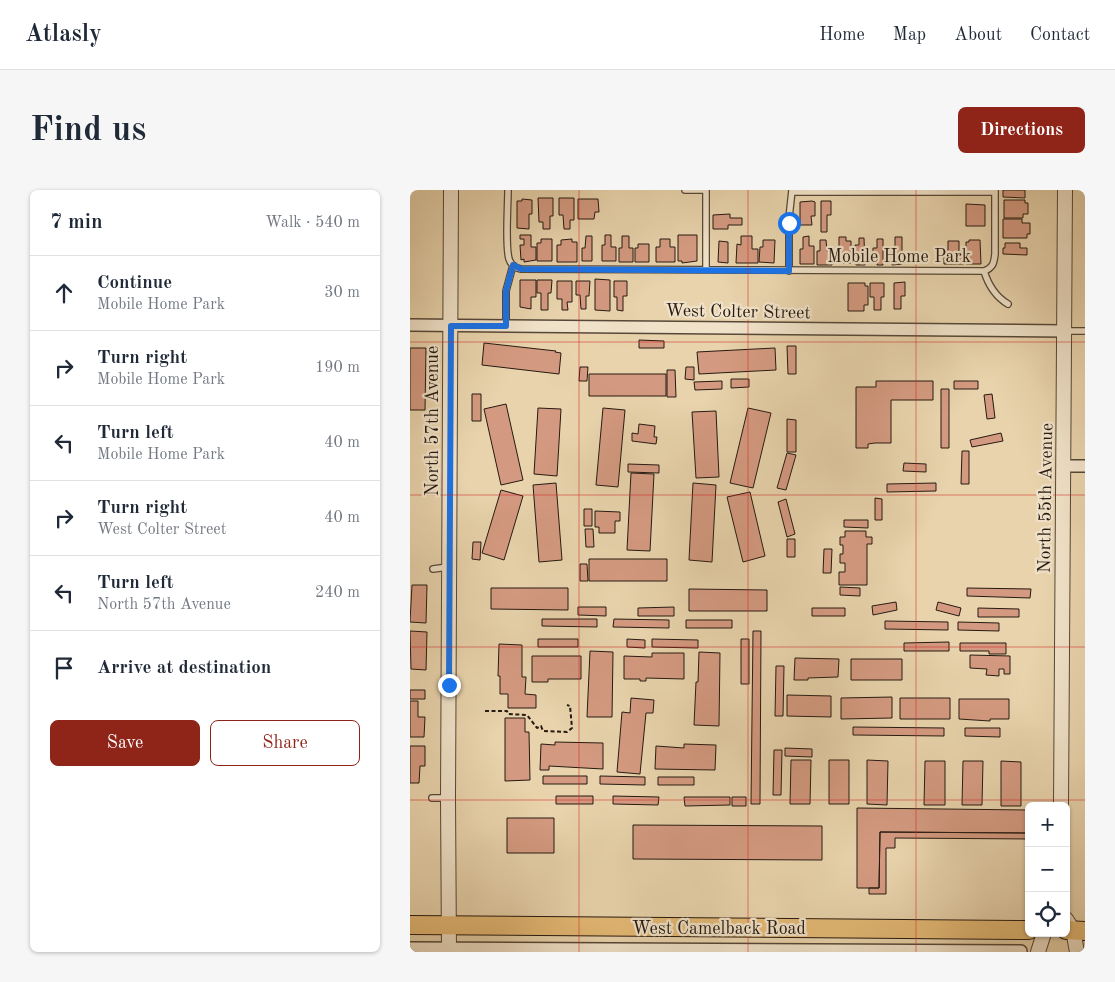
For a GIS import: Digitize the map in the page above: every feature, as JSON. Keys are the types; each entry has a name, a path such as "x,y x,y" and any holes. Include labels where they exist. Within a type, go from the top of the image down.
{"main road":[{"name":"West Camelback Road","path":"410,925 1025,930"}],"street":[{"name":"North 57th Avenue","path":"449,950 448,798 452,190"},
{"name":"North 55th Avenue","path":"1061,802 1065,190"},
{"name":"West Colter Street","path":"410,325 1065,331"},
{"path":"1064,466 1085,466"},
{"path":"1073,928 1077,952"},
{"path":"1038,952 1043,937"},
{"name":"West Camelback Road","path":"410,948 449,950 1021,951"}],"lane":[{"path":"506,326 506,291 513,265 509,260 508,248 508,190"},
{"path":"685,190 706,190 706,270"},
{"name":"Mobile Home Park","path":"513,265 521,269 789,271 984,271 990,269 994,264 995,191 792,191 789,218 789,271"},
{"path":"984,271 993,290 1008,304"},
{"path":"1065,331 1085,331"},
{"path":"433,569 449,566"},
{"path":"432,798 448,798"}],"path":[{"path":"485,711 508,711 508,714 527,715 537,728 541,726 543,731 567,732 572,728 570,706 567,705"}],"building":[{"path":"1003,190 1025,190 1025,198 1003,197"},
{"path":"538,198 553,198 553,216 550,216 550,229 543,229 543,222 539,222"},
{"path":"559,198 574,198 574,220 570,220 570,229 564,229 563,215 559,215"},
{"path":"522,199 532,200 532,214 529,214 529,229 517,228 517,201 522,201"},
{"path":"578,199 598,199 599,212 595,212 594,219 578,219"},
{"path":"1004,200 1025,200 1025,203 1028,203 1028,214 1023,214 1023,218 1004,218"},
{"path":"821,201 831,201 831,215 827,215 827,232 821,232"},
{"path":"800,202 815,202 815,216 811,216 812,225 800,225"},
{"path":"966,204 985,205 985,226 966,226"},
{"path":"730,214 730,218 742,218 742,225 728,225 728,229 713,229 713,215"},
{"path":"1003,219 1022,219 1022,223 1030,223 1030,234 1027,234 1027,238 1003,238"},
{"path":"520,235 531,235 531,247 536,247 536,260 524,262 524,259 521,260 520,245 524,245 524,239 520,239"},
{"path":"605,235 611,235 611,247 616,247 616,261 602,261 602,245 605,245"},
{"path":"678,235 697,235 697,261 682,263 682,261 678,261"},
{"path":"586,236 592,236 592,261 582,261 582,248 585,248"},
{"path":"622,236 629,236 629,248 633,248 633,262 619,262 619,248 622,248"},
{"path":"741,236 752,236 752,249 758,249 758,263 736,263 737,244 741,245"},
{"path":"809,236 809,246 814,246 814,264 800,264 800,249 803,249 803,237"},
{"path":"839,237 846,237 846,241 851,241 851,263 836,263 836,249 839,249"},
{"path":"895,237 902,237 902,264 892,265 892,253 895,253"},
{"path":"859,238 864,238 865,265 856,265 855,245 859,245"},
{"path":"541,239 552,239 552,261 537,261 537,243 541,243"},
{"path":"572,239 572,242 577,242 577,262 557,262 557,245 561,245 561,240"},
{"path":"660,239 670,239 670,247 675,247 675,262 656,262 656,247 660,247"},
{"path":"877,239 883,239 883,265 877,265 877,262 873,262 873,248 877,248"},
{"path":"763,240 775,240 774,263 759,262 760,247 763,247"},
{"path":"820,240 826,240 827,251 832,251 832,265 817,265 817,251 820,251"},
{"path":"969,240 980,240 981,264 966,264 966,242 969,242"},
{"path":"719,241 728,242 728,263 718,262"},
{"path":"948,241 959,241 959,255 964,255 964,264 944,264 944,250 948,250"},
{"path":"1005,243 1020,243 1020,248 1027,248 1027,255 1003,254"},
{"path":"638,244 649,244 649,262 635,262 635,248 638,248"},
{"path":"595,279 610,280 610,311 595,310"},
{"path":"520,280 536,280 536,297 531,297 531,309 520,307"},
{"path":"537,280 552,280 551,293 548,293 548,310 541,310 541,293 537,293"},
{"path":"557,281 572,281 572,302 567,302 568,310 562,310 562,299 557,299"},
{"path":"576,281 590,281 589,296 586,296 586,309 581,309 580,295 576,295"},
{"path":"614,281 627,281 627,296 623,296 623,311 617,310 617,297 614,297"},
{"path":"905,282 905,296 901,296 901,309 894,309 894,283"},
{"path":"848,283 865,283 865,286 868,286 868,305 864,305 864,311 848,311"},
{"path":"870,283 884,283 884,297 881,297 881,310 874,310 874,297 870,297"},
{"path":"639,340 664,341 664,348 639,348"},
{"path":"484,343 561,353 559,374 482,365"},
{"path":"787,346 796,346 796,374 788,374"},
{"path":"410,348 426,348 425,410 410,410"},
{"path":"775,348 776,370 699,374 697,352"},
{"path":"580,367 588,367 587,381 579,381"},
{"path":"686,367 694,367 694,380 685,379"},
{"path":"667,370 675,370 676,397 667,397"},
{"path":"589,374 666,374 666,396 589,396"},
{"path":"731,379 749,379 749,387 731,388"},
{"path":"722,381 722,389 695,390 694,382"},
{"path":"876,381 933,381 933,400 891,400 891,443 868,444 868,448 856,448 856,387 876,387"},
{"path":"954,381 978,381 978,389 954,389"},
{"path":"941,389 949,389 949,448 941,448"},
{"path":"472,394 481,394 481,421 472,421"},
{"path":"992,394 995,418 987,419 984,395"},
{"path":"506,404 523,480 501,485 484,409"},
{"path":"538,408 561,409 557,476 534,474"},
{"path":"603,408 625,410 618,487 596,485"},
{"path":"748,408 771,413 753,488 730,483"},
{"path":"716,411 719,477 696,478 692,412"},
{"path":"787,419 796,420 796,452 787,452"},
{"path":"639,424 655,426 654,437 657,437 656,444 632,441 632,433 638,434"},
{"path":"1001,433 1003,441 972,447 970,440"},
{"path":"962,451 969,451 969,484 961,484"},
{"path":"787,453 796,455 786,490 777,488"},
{"path":"904,463 926,464 926,472 903,471"},
{"path":"628,464 659,465 659,473 628,472"},
{"path":"631,473 654,474 650,551 627,550"},
{"path":"556,483 562,560 539,562 533,485"},
{"path":"693,483 716,485 712,562 689,560"},
{"path":"936,483 936,491 887,492 887,484"},
{"path":"501,490 523,496 504,560 482,553"},
{"path":"750,492 765,556 743,562 727,497"},
{"path":"875,498 882,499 882,520 875,520"},
{"path":"786,499 795,534 787,537 778,502"},
{"path":"584,509 592,509 592,526 584,526"},
{"path":"595,511 620,512 620,521 615,521 615,533 599,533 599,527 595,527"},
{"path":"844,520 868,520 868,528 844,527"},
{"path":"585,529 593,529 594,547 586,547"},
{"path":"845,531 866,531 866,537 872,537 872,544 867,544 867,585 839,585 839,572 845,572 845,563 840,563 843,545 840,545 840,537 845,537"},
{"path":"787,539 795,539 795,557 787,557"},
{"path":"473,542 481,542 480,560 472,559"},
{"path":"824,549 832,549 831,573 823,573"},
{"path":"589,559 667,559 667,581 589,581"},
{"path":"580,564 587,564 588,581 580,581"},
{"path":"412,585 427,585 426,623 410,622"},
{"path":"840,587 860,588 860,596 840,595"},
{"path":"491,588 568,588 568,610 491,609"},
{"path":"967,588 1031,589 1030,598 967,596"},
{"path":"689,589 767,590 767,611 689,611"},
{"path":"896,602 897,610 873,615 872,606"},
{"path":"938,602 961,608 959,616 936,610"},
{"path":"578,607 606,607 606,616 578,615"},
{"path":"674,607 674,616 638,616 638,608"},
{"path":"812,608 845,608 845,616 812,616"},
{"path":"978,608 1019,609 1019,617 978,617"},
{"path":"542,619 597,619 597,627 542,626"},
{"path":"614,619 669,620 669,628 613,627"},
{"path":"686,620 732,620 732,628 686,628"},
{"path":"885,621 948,622 948,630 885,629"},
{"path":"958,622 999,623 999,631 958,630"},
{"path":"410,631 427,632 426,670 411,669"},
{"path":"753,631 761,631 760,804 751,804"},
{"path":"538,639 578,639 578,647 538,647"},
{"path":"627,639 645,640 645,648 627,647"},
{"path":"652,639 698,640 698,648 652,647"},
{"path":"741,639 749,639 749,684 741,684"},
{"path":"949,642 949,651 904,651 904,643"},
{"path":"960,643 1006,643 1006,654 989,654 989,651 960,651"},
{"path":"499,644 522,645 522,677 526,677 525,694 536,695 536,708 508,708 508,694 500,694 500,676 498,676"},
{"path":"590,651 613,652 612,717 587,717"},
{"path":"699,652 720,653 719,726 694,725"},
{"path":"652,653 684,653 684,679 646,678 646,681 640,681 640,679 624,679 624,656 652,657"},
{"path":"970,655 1010,656 1010,674 1004,674 1004,669 999,669 999,676 986,675 987,669 970,668"},
{"path":"532,656 581,656 581,679 548,679 548,682 532,682"},
{"path":"795,658 839,659 838,677 794,680"},
{"path":"851,659 902,659 902,680 851,680"},
{"path":"776,666 784,666 783,716 775,716"},
{"path":"410,690 425,690 425,699 410,699"},
{"path":"787,695 831,696 831,717 787,716"},
{"path":"892,697 892,718 841,719 841,698"},
{"path":"631,698 654,700 653,713 646,713 640,774 617,772 622,712 630,713"},
{"path":"900,698 950,698 950,719 900,719"},
{"path":"959,699 1009,699 1009,719 990,719 990,721 959,719"},
{"path":"410,701 418,701 418,717 425,717 424,737 410,737"},
{"path":"505,718 525,718 525,732 529,732 530,780 505,781"},
{"path":"853,727 944,728 944,736 853,735"},
{"path":"965,728 1000,728 1000,737 965,736"},
{"path":"555,742 603,743 603,769 549,766 549,770 540,770 541,744 555,745"},
{"path":"684,744 716,745 715,770 655,769 656,746 684,748"},
{"path":"410,746 425,746 425,766 420,766 419,783 410,783"},
{"path":"785,748 812,749 812,757 785,756"},
{"path":"774,750 782,750 781,795 773,795"},
{"path":"791,760 811,760 810,804 790,804"},
{"path":"829,760 849,760 849,804 829,804"},
{"path":"867,760 888,761 887,805 867,804"},
{"path":"925,761 945,761 945,805 924,805"},
{"path":"963,761 983,761 982,805 962,805"},
{"path":"1001,761 1021,762 1021,806 1001,806"},
{"path":"543,776 587,776 587,784 543,784"},
{"path":"600,776 645,777 645,785 600,784"},
{"path":"658,777 694,777 694,785 658,785"},
{"path":"556,796 593,796 593,804 556,804"},
{"path":"613,796 659,797 658,805 613,804"},
{"path":"684,797 730,797 730,805 685,806"},
{"path":"732,797 746,797 746,806 732,806"},
{"path":"857,808 1025,810 1025,833 880,832 879,888 857,888"},
{"path":"507,818 554,818 554,853 507,853"},
{"path":"633,825 822,826 822,860 633,859"},
{"path":"880,832 1025,833 1025,839 895,838 895,848 886,848 886,894 869,894 869,888 879,888"}],"route":[{"path":"449,685 451,326 506,326 506,291 513,265 521,269 789,271 789,223"}]}
